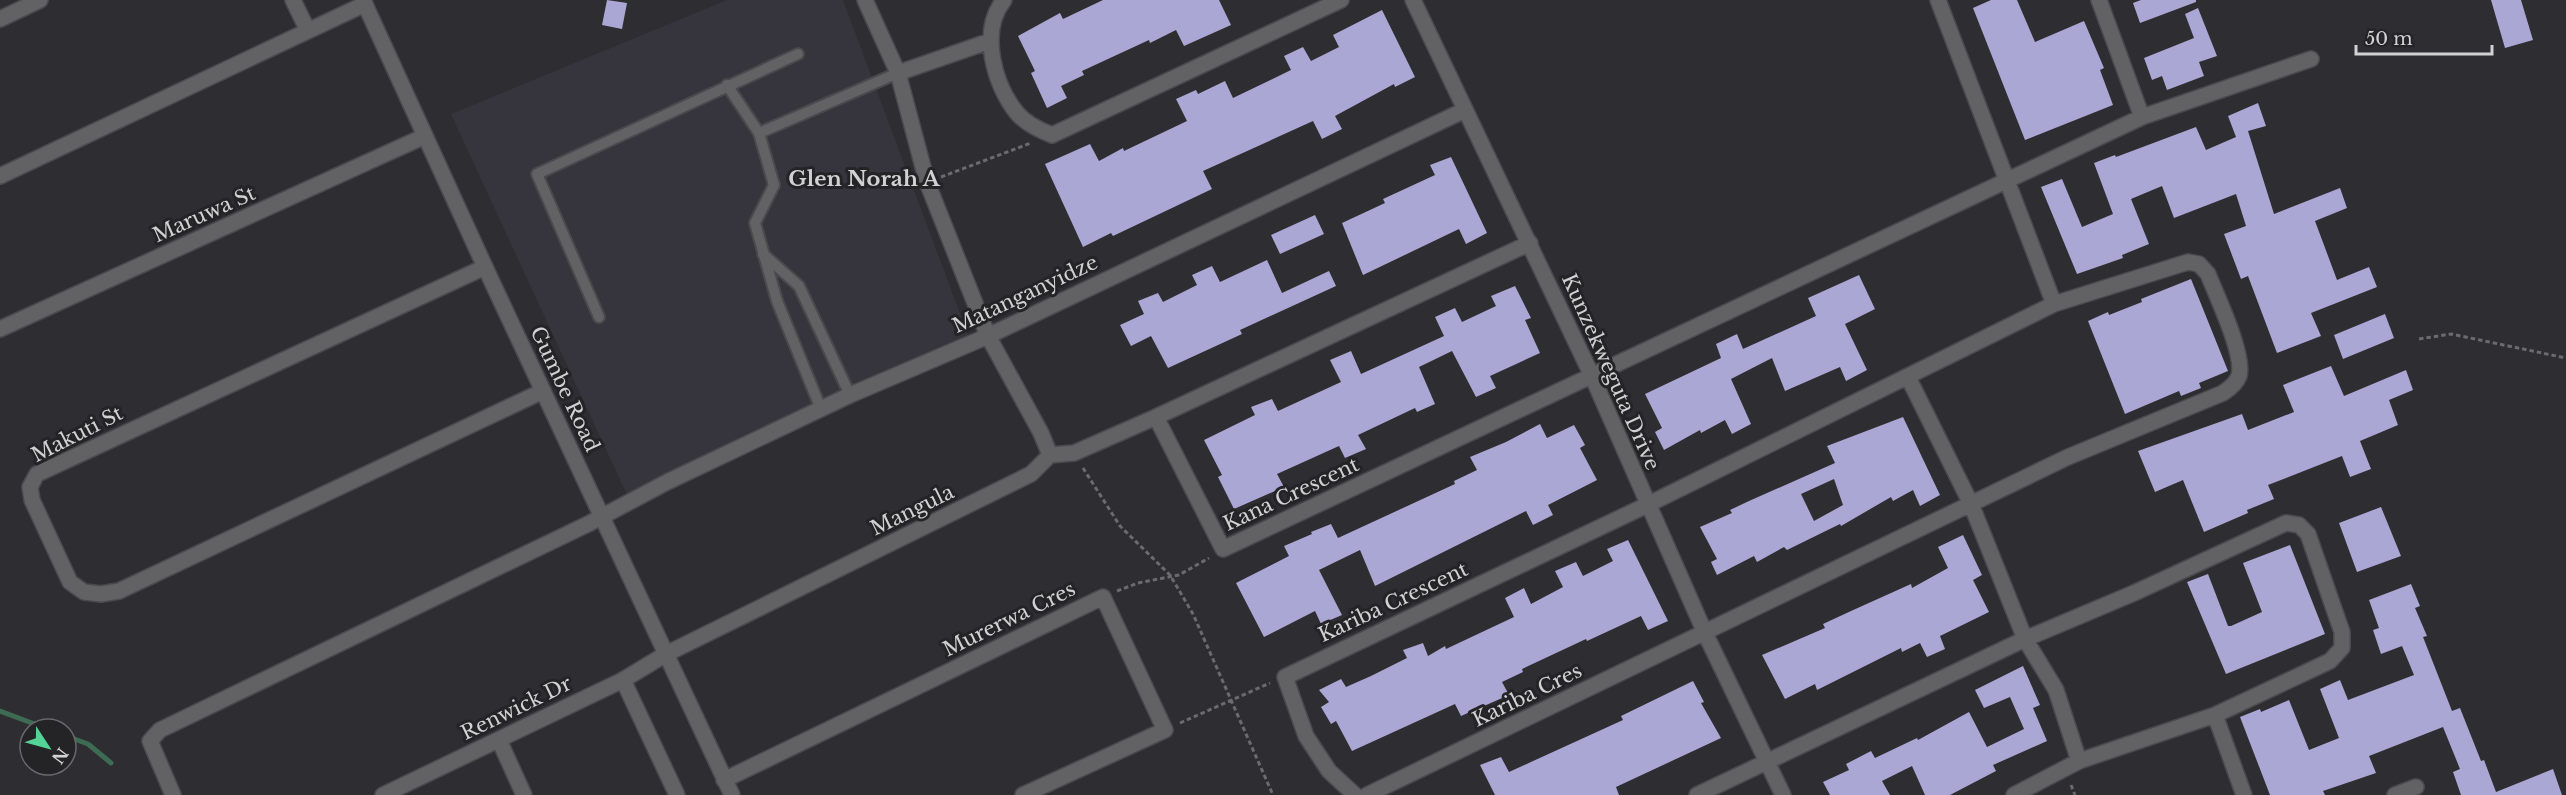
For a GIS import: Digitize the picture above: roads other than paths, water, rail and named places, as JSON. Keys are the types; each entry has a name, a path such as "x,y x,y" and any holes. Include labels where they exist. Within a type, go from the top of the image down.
{"street":[{"path":"0,19 40,0"},
{"path":"293,0 308,31"},
{"path":"865,0 898,72 927,182 988,336 1041,433 1050,455 1074,453 1156,417 1530,243"},
{"path":"1004,0 997,8 990,41 1000,85 1017,113 1035,129 1052,135 1341,0"},
{"name":"Kunzekweguta Drive","path":"1413,0 1592,376 1705,633 1783,795"},
{"path":"1938,0 2054,304"},
{"path":"2099,0 2142,117"},
{"path":"0,176 308,31 364,2"},
{"name":"Gumbe Road","path":"364,2 732,795"},
{"path":"898,72 990,41"},
{"name":"Kana Crescent","path":"1156,417 1223,549 2142,117 2311,59"},
{"name":"Matanganyidze","path":"173,795 150,741 160,730 850,395 988,336 1465,110"},
{"name":"Maruwa St","path":"0,329 425,136"},
{"name":"Kariba Cres","path":"1366,795 2068,457 2223,393 2232,387 2238,378 2241,359 2208,274 2199,264 2188,262 2054,304"},
{"name":"Makuti St","path":"485,267 37,474 30,487 32,500 70,582 84,592 101,594 119,591 543,391"},
{"name":"Kariba Crescent","path":"1355,795 1329,771 1306,736 1285,677 1647,505 2054,304"},
{"path":"1908,377 1971,504 2025,639 2056,690 2079,761"},
{"name":"Mangula","path":"666,654 1031,474 1050,455"},
{"path":"1697,795 2025,639 2134,593 2286,523 2299,525 2308,534 2342,632 2342,648 2330,661 2215,715 2079,761 2014,795"},
{"name":"Murerwa Cres","path":"724,780 1103,597 1165,730 1023,795"},
{"name":"Renwick Dr","path":"383,795 622,680 666,654"},
{"path":"622,680 677,795"},
{"path":"2215,715 2244,795"},
{"path":"499,740 524,795"},
{"path":"2395,795 2416,787"}],"lane":[{"path":"599,317 537,174 798,54"},
{"path":"759,133 898,72"},
{"path":"728,85 759,133 774,185 755,224 777,301 821,409"},
{"path":"763,254 799,286 850,395"}],"waterway":[{"path":"0,711 18,718"},
{"path":"78,740 88,744 111,763"}],"district":[{"name":"Glen Norah A","path":"864,179"}]}
